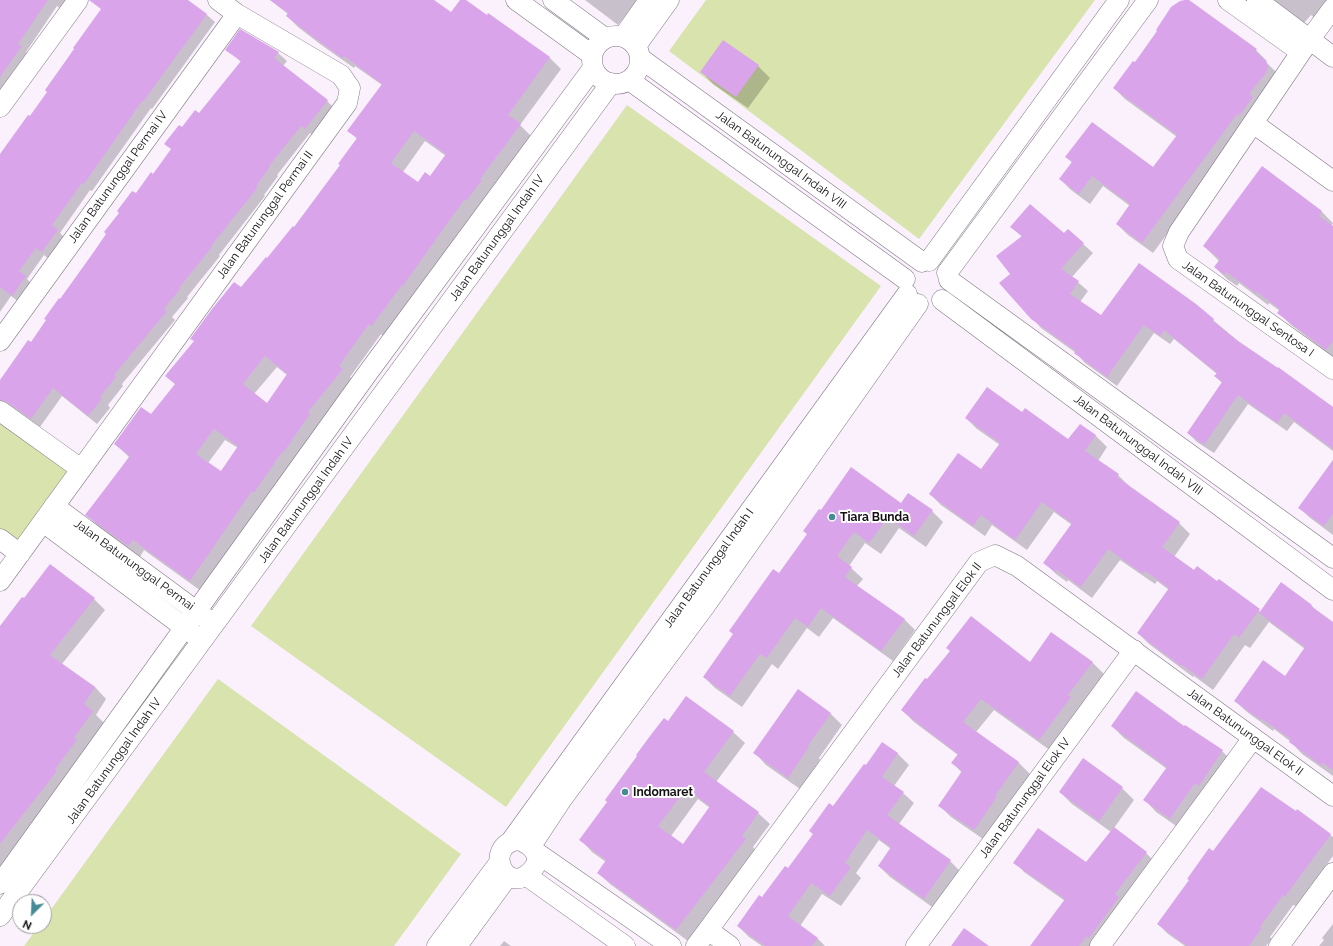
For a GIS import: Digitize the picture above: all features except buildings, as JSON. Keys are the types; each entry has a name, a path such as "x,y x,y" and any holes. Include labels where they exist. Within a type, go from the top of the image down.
{"street":[{"path":"0,108 78,0"},
{"name":"Jalan Batununggal Permai II","path":"81,469 347,103 350,88 341,75 237,14 218,0"},
{"path":"516,0 593,62 600,78 620,82 637,71 626,45"},
{"name":"Jalan Batununggal Indah VIII","path":"552,0 626,45 925,262"},
{"path":"626,45 649,0"},
{"path":"593,62 597,45 626,45 669,0"},
{"path":"1119,0 925,262 911,268 910,292 931,306 942,300 948,291 948,277 1148,0"},
{"path":"1228,0 1306,46 1333,57"},
{"path":"1257,0 1306,46"},
{"path":"1333,8 1253,123 1333,181"},
{"name":"Jalan Batununggal Permai IV","path":"0,341 237,14"},
{"name":"Jalan Batununggal Indah IV","path":"0,884 593,62"},
{"name":"Jalan Batununggal Indah IV","path":"0,916 386,389 620,82"},
{"name":"Jalan Batununggal Indah VIII","path":"620,82 910,292"},
{"name":"Jalan Batununggal Sentosa I","path":"1253,123 1179,232 1173,246 1178,259 1333,369"},
{"path":"925,262 939,265 948,277"},
{"name":"Jalan Batununggal Indah VIII","path":"948,277 1333,558"},
{"name":"Jalan Batununggal Indah I","path":"511,841 910,292"},
{"name":"Jalan Batununggal Indah I","path":"534,849 562,799 705,606 910,292"},
{"name":"Jalan Batununggal Indah VIII","path":"942,300 1333,590"},
{"path":"367,374 386,389"},
{"path":"0,411 81,469 0,581"},
{"name":"Jalan Batununggal Permai","path":"49,514 197,611 214,624"},
{"name":"Jalan Batununggal Permai","path":"49,514 185,628 202,640"},
{"path":"0,539 20,554"},
{"name":"Jalan Batununggal Elok II","path":"696,946 978,562 995,555 1017,566 1333,796"},
{"name":"Jalan Batununggal Elok IV","path":"916,946 1134,650"},
{"path":"1100,946 1253,738"},
{"path":"625,946 512,872 501,852 511,841 518,840 525,842 671,946"},
{"path":"437,946 512,872 535,867 537,860 534,849"},
{"path":"457,946 512,872"},
{"path":"1279,946 1333,873"},
{"path":"708,930 730,946"}],"green space":[{"path":"706,0 1095,0 919,239 669,51"},
{"path":"627,105 881,286 506,807 251,626"},
{"path":"0,415 77,470 19,551 0,538"},
{"path":"218,679 461,854 394,946 24,946 33,934 52,934 52,908"}],"place":[{"name":"Tiara Bunda","path":"832,517"},
{"name":"Indomaret","path":"625,792"}]}
